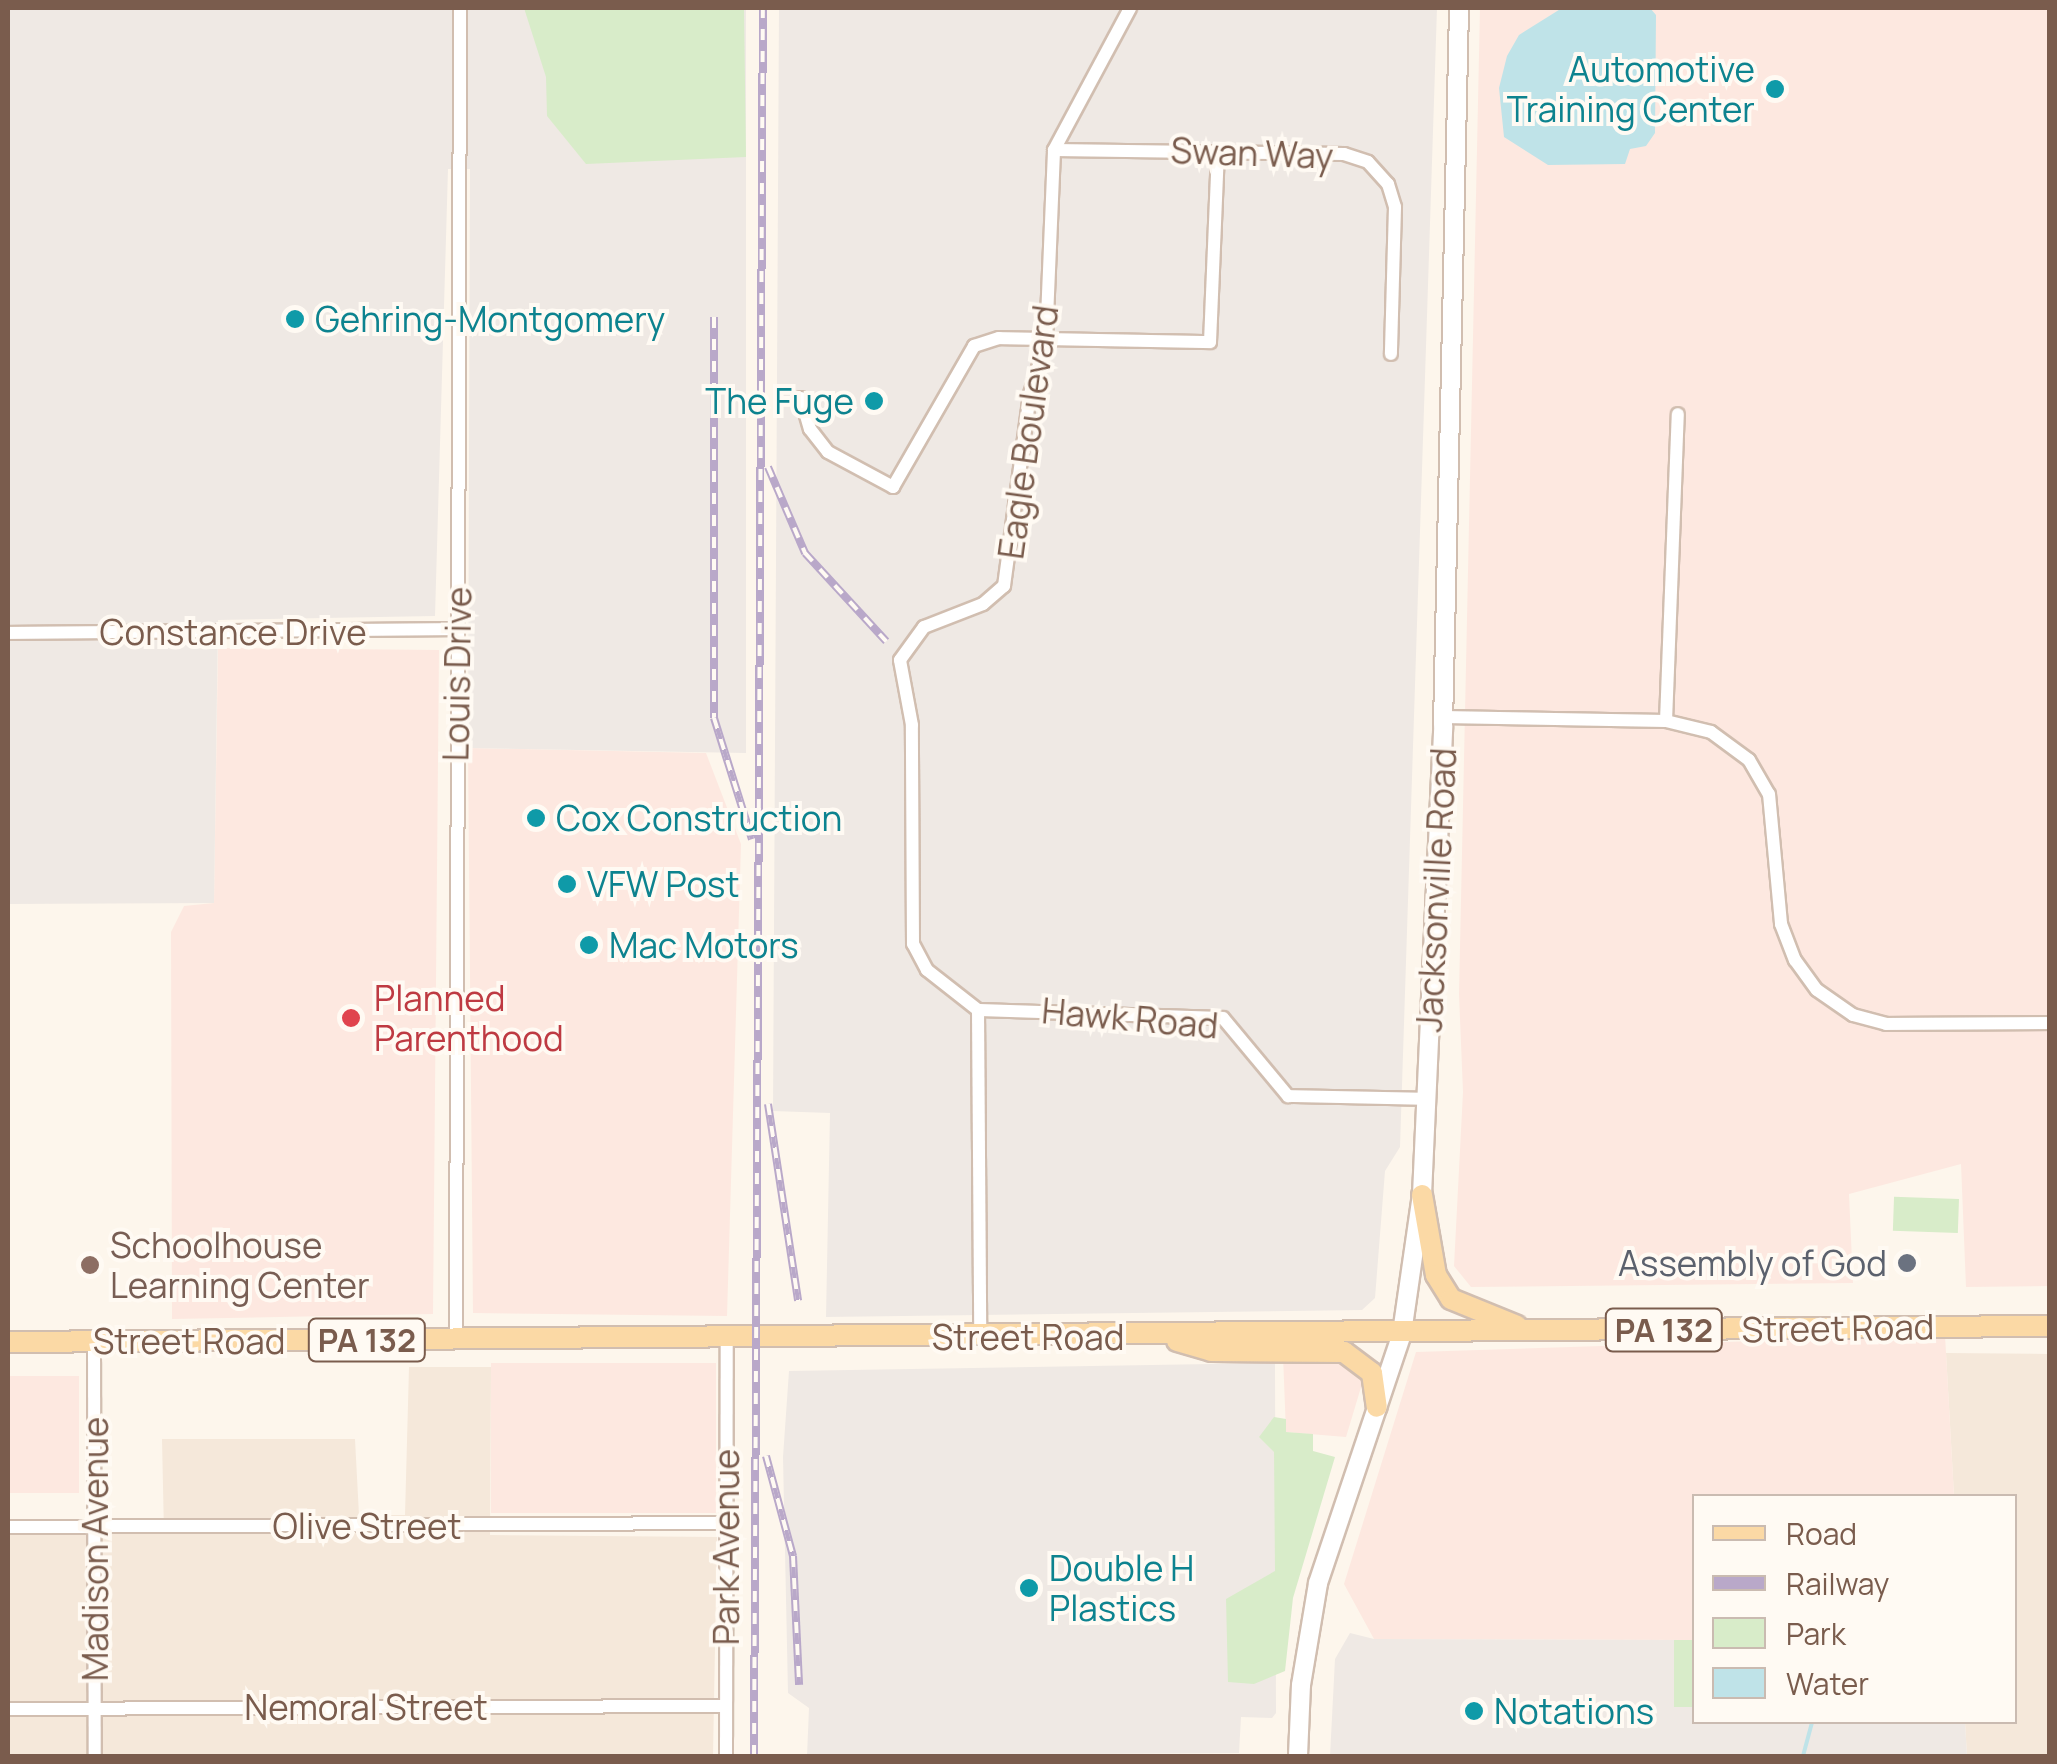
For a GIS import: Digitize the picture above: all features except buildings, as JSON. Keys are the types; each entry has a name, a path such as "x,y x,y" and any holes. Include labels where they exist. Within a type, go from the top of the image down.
{"main road":[{"name":"Jacksonville Road","path":"1298,1756 1301,1685 1318,1583 1402,1333 1422,1195 1443,717 1459,8"},
{"path":"1422,1195 1436,1275 1450,1299 1532,1332"},
{"name":"Street Road","path":"8,1342 1161,1336 2050,1326"},
{"path":"1161,1336 1211,1351 1344,1352 1372,1373 1377,1407"}],"street":[{"name":"Louis Drive","path":"456,1340 460,8"},
{"path":"1054,150 1130,8"},
{"name":"Swan Way","path":"1054,150 1344,154 1368,162 1388,184 1395,207 1391,354"},
{"name":"Eagle Boulevard","path":"978,1010 927,970 913,944 912,725 900,660 924,627 982,604 1004,586 1030,394 1046,342 1054,150"},
{"path":"800,398 810,429 828,452 893,487 947,383 974,346 992,338 1046,342 1210,342 1218,151"},
{"path":"1666,721 1678,414"},
{"name":"Constance Drive","path":"8,633 458,629"},
{"path":"1443,717 1666,721 1719,736 1762,779 1776,820 1782,924 1794,960 1817,990 1853,1015 1886,1024 2050,1023"},
{"path":"978,1010 980,1337"},
{"name":"Hawk Road","path":"978,1010 1224,1018 1288,1096 1428,1099"},
{"name":"Park Avenue","path":"726,1756 727,1338"},
{"name":"Madison Avenue","path":"94,1342 95,1756"},
{"name":"Olive Street","path":"8,1527 727,1523"},
{"name":"Nemoral Street","path":"8,1709 726,1706"}],"shaded area":[{"path":"8,8 746,8 746,753 468,748 470,169 448,169 435,616 218,620 214,903 8,904"},
{"path":"779,8 1437,8 1400,1147 1385,1171 1375,1298 1362,1310 826,1317 830,1113 773,1111"},
{"path":"1480,8 2049,8 2049,1286 1966,1287 1961,1164 1849,1194 1853,1283 1471,1287 1454,1266 1463,1092 1459,994"},
{"path":"218,648 439,650 433,1314 172,1319 171,932 184,906 214,903"},
{"path":"468,748 706,753 741,844 727,1316 473,1313"},
{"path":"1945,1335 1954,1494 1692,1494 1692,1640 1374,1639 1344,1584 1416,1352"},
{"path":"1946,1353 2049,1354 2049,1756 1967,1756 1965,1724 2017,1724 2017,1494 1954,1494"},
{"path":"1283,1355 1337,1355 1365,1374 1346,1437 1286,1432"},
{"path":"491,1363 716,1363 716,1513 491,1513"},
{"path":"1275,1363 1276,1713 1272,1718 1241,1717 1239,1753 807,1756 809,1708 788,1693 783,1457 789,1371"},
{"path":"409,1367 491,1367 490,1535 717,1537 713,1756 8,1756 8,1532 164,1534 162,1439 355,1439 359,1515 405,1515"},
{"path":"8,1376 79,1376 79,1493 8,1493"},
{"path":"1350,1633 1374,1639 1692,1640 1692,1724 1965,1724 1967,1756 1330,1756 1335,1659"}],"green space":[{"path":"524,8 744,8 746,157 586,164 547,116 546,77"},
{"path":"1894,1197 1959,1199 1958,1233 1893,1231"},
{"path":"1274,1417 1286,1419 1286,1432 1313,1434 1313,1451 1335,1457 1293,1598 1285,1671 1254,1684 1228,1682 1226,1599 1275,1571 1274,1452 1259,1437"},
{"path":"1674,1640 1692,1640 1692,1707 1674,1707"}],"water":[{"path":"1562,8 1650,8 1656,15 1655,133 1646,146 1630,149 1625,164 1548,165 1504,137 1499,88 1507,56 1519,35"}],"waterway":[{"path":"1803,1756 1811,1724"}],"railway":[{"path":"754,1756 763,8"},
{"path":"714,317 714,718 752,839"},
{"path":"768,467 805,553 886,641"},
{"path":"768,1104 798,1301"},
{"path":"766,1456 793,1556 799,1685"}],"place":[{"name":"Automotive Training Center","path":"1775,89"},
{"name":"Gehring-Montgomery","path":"295,319"},
{"name":"The Fuge","path":"874,401"},
{"name":"Cox Construction","path":"536,818"},
{"name":"VFW Post","path":"567,884"},
{"name":"Mac Motors","path":"589,945"},
{"name":"Planned Parenthood","path":"351,1018"},
{"name":"Assembly of God","path":"1907,1263"},
{"name":"Schoolhouse Learning Center","path":"90,1265"},
{"name":"Double H Plastics","path":"1029,1588"},
{"name":"Notations","path":"1474,1711"}]}
